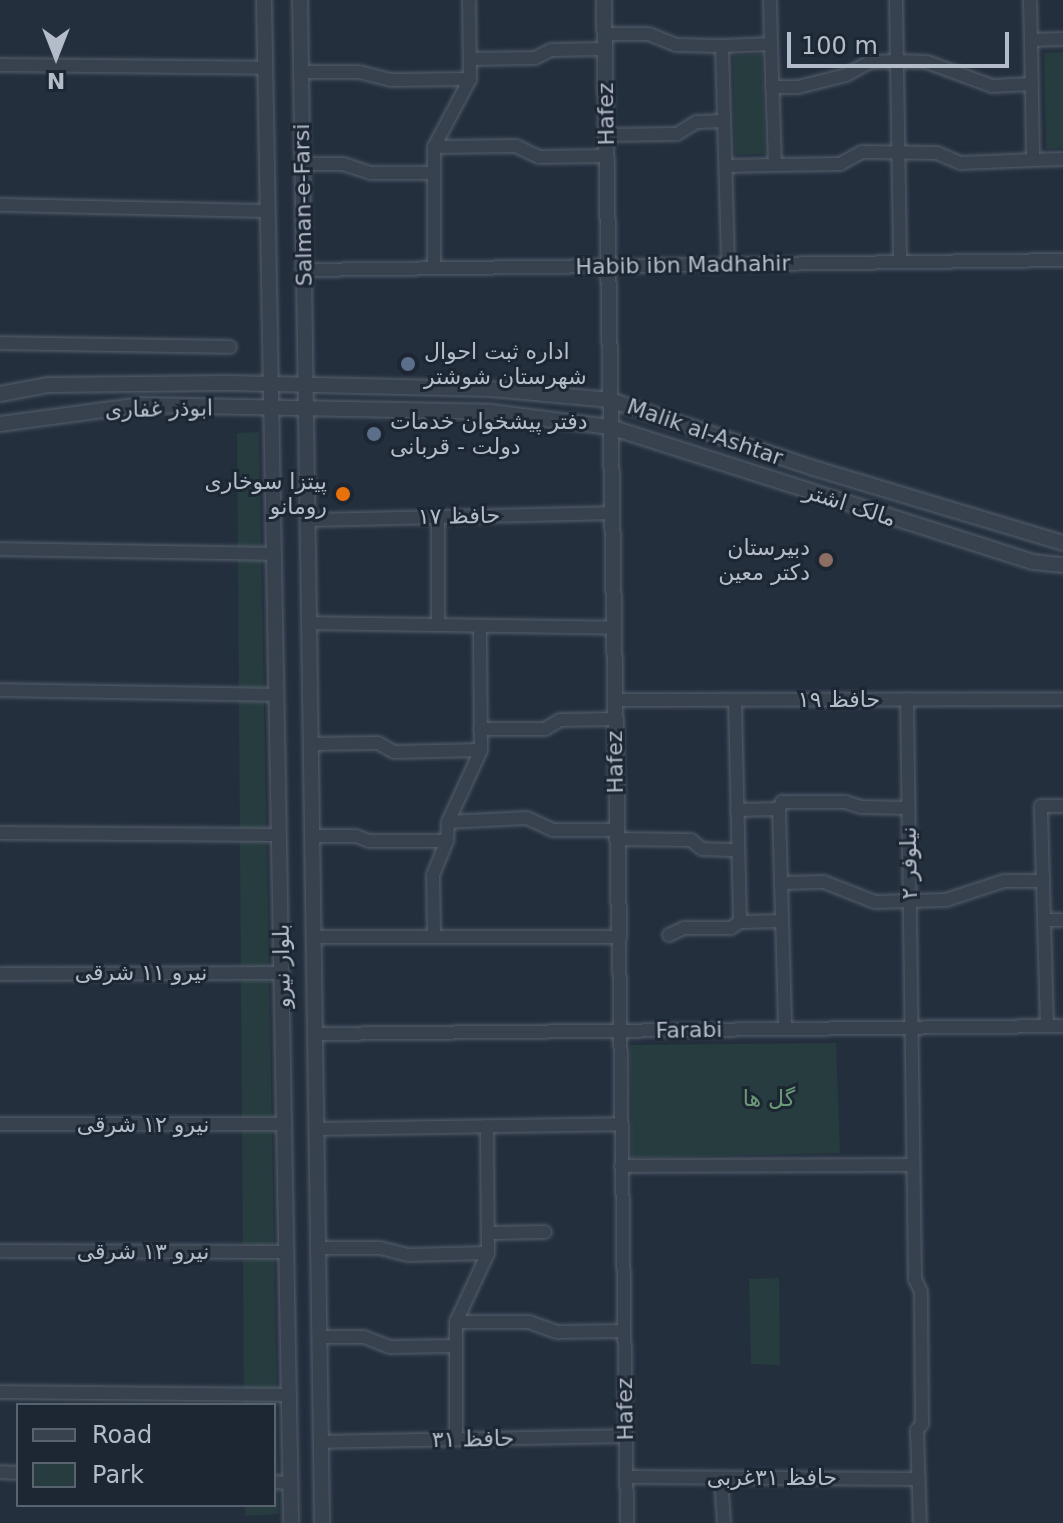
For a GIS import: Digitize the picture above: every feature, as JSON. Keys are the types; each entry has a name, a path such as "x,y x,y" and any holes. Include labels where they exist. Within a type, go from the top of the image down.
{"street":[{"name":"Salman-e-Farsi","path":"264,0 271,409"},
{"name":"Salman-e-Farsi","path":"300,0 305,410"},
{"path":"434,268 434,147 470,79 469,0"},
{"name":"Hafez","path":"604,0 627,1523"},
{"path":"770,0 775,165"},
{"path":"896,0 900,262"},
{"path":"1030,0 1033,160"},
{"path":"470,59 535,58 551,50 649,34 676,45 771,44"},
{"path":"1031,40 1063,39"},
{"path":"722,46 728,264"},
{"path":"772,87 798,87 846,75 869,62 897,61 927,62 992,86 1031,84"},
{"path":"0,65 266,68"},
{"path":"301,72 359,72 390,80 470,79"},
{"path":"606,135 677,134 696,122 724,121"},
{"path":"434,147 516,146 539,157 606,156"},
{"path":"726,166 840,164 862,152 937,153 961,163 1063,159"},
{"path":"302,164 343,164 370,173 434,173"},
{"path":"0,205 268,211"},
{"name":"Habib ibn Madhahir","path":"304,270 1063,260"},
{"path":"0,343 230,347"},
{"name":"Malik al-Ashtar","path":"0,394 47,385 271,384 490,389 610,400 810,467 1063,543"},
{"name":"ابوذر غفاری","path":"0,424 140,405 271,409"},
{"path":"271,409 305,410"},
{"name":"بلوار نیرو","path":"271,409 291,1523"},
{"name":"بلوار نیرو","path":"305,410 322,1523"},
{"name":"مالک اشتر","path":"305,410 491,412 610,427 1018,558 1063,565"},
{"name":"حافظ ۱۷","path":"307,520 611,513"},
{"path":"438,517 438,625"},
{"path":"0,549 274,554"},
{"path":"309,623 613,628"},
{"path":"434,936 433,875 447,841 448,822 481,750 480,626"},
{"path":"0,690 277,695"},
{"name":"نیلوفر ۲","path":"907,699 915,1279 921,1292 922,1424 917,1430 920,1523"},
{"name":"حافظ ۱۹","path":"614,700 1063,699"},
{"path":"735,700 740,922"},
{"path":"480,729 545,729 560,720 615,719"},
{"path":"310,744 378,743 394,752 481,750"},
{"path":"785,1029 779,809 782,802 845,802 861,807 908,808"},
{"path":"1047,1026 1041,806 1063,806"},
{"path":"737,810 779,809"},
{"path":"448,822 527,818 553,830 691,840 702,849 738,850"},
{"path":"0,833 279,835"},
{"path":"312,836 356,836 369,841 447,841"},
{"path":"781,883 824,882 875,902 909,902 946,900 1004,881 1043,881"},
{"path":"1044,920 1063,920"},
{"path":"669,935 684,928 731,928 740,922 782,921"},
{"path":"313,937 619,937"},
{"name":"نیرو ۱۱ شرقی","path":"0,974 281,973"},
{"name":"Farabi","path":"314,1034 1063,1026"},
{"name":"نیرو ۱۲ شرقی","path":"0,1124 285,1124"},
{"path":"316,1129 621,1124"},
{"path":"456,1439 456,1322 488,1253 487,1126"},
{"path":"621,1166 913,1165"},
{"path":"488,1233 545,1232"},
{"path":"318,1248 380,1248 408,1255 488,1253"},
{"name":"نیرو ۱۳ شرقی","path":"0,1251 287,1252"},
{"path":"456,1322 529,1322 557,1332 624,1331"},
{"path":"319,1337 364,1337 390,1347 456,1346"},
{"path":"0,1392 289,1395"},
{"name":"حافظ ۳۱","path":"320,1442 625,1436"},
{"name":"حافظ ۳۱غربی","path":"626,1477 918,1479"},
{"path":"721,1478 724,1523"},
{"path":"276,1482 290,1483"}],"green space":[{"path":"1063,52 1063,148 1046,149 1044,53"},
{"path":"762,54 765,154 735,155 733,55"},
{"path":"259,432 279,1514 245,1516 245,1507 276,1507 276,1403 244,1403 237,433"},
{"name":"گل ها","path":"836,1043 840,1153 632,1158 630,1045"},
{"path":"779,1278 780,1365 751,1364 749,1279"}],"place":[{"name":"اداره ثبت احوال شهرستان شوشتر","path":"408,364"},
{"name":"دفتر پیشخوان خدمات دولت - قربانی","path":"374,434"},
{"name":"پیتزا سوخاری رومانو","path":"343,494"},
{"name":"دبیرستان دکتر معین","path":"826,560"}]}
